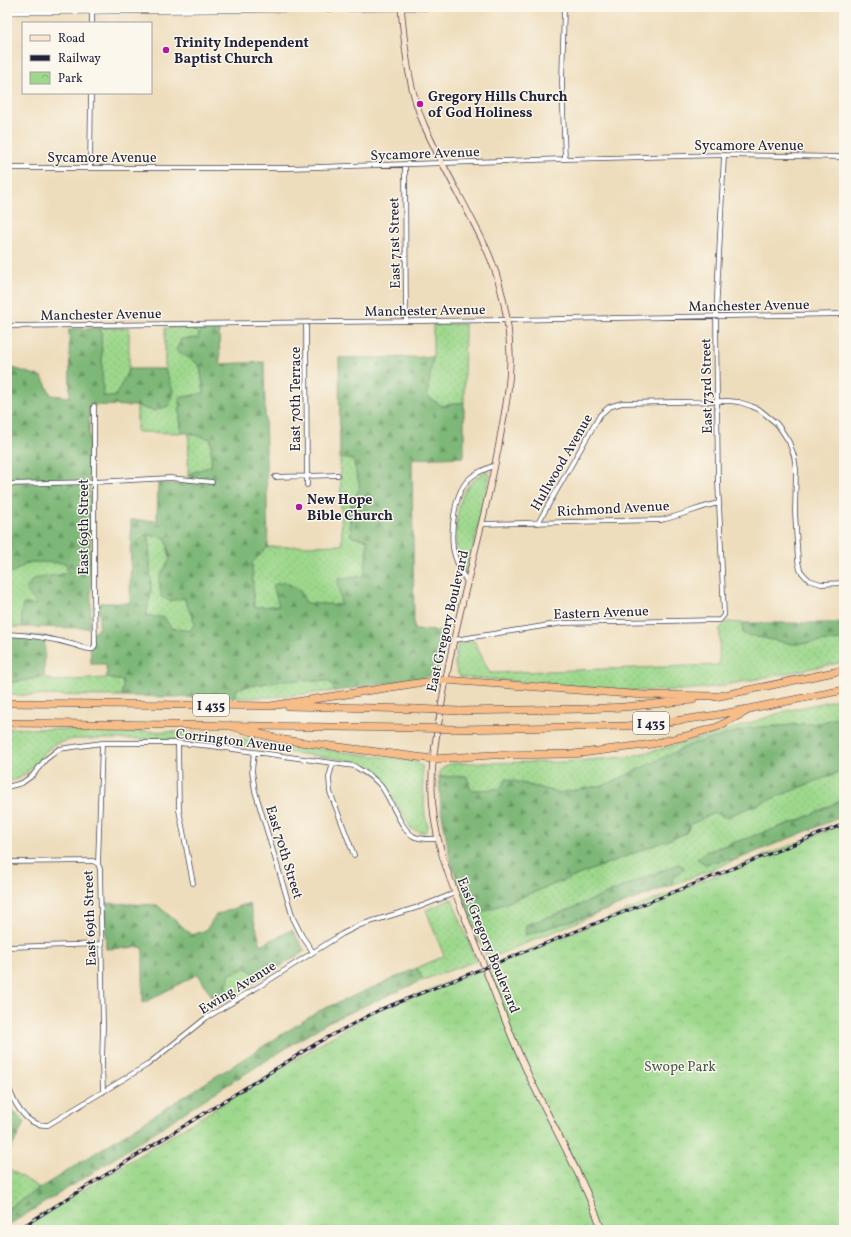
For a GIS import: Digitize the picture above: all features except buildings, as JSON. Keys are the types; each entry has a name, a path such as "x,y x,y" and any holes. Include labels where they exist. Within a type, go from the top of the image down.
{"highway":[{"name":"I 435","path":"7,703 270,706 459,711 585,709 624,707 719,696 844,670"},
{"path":"270,706 403,685 445,680 644,695 719,696"},
{"name":"I 435","path":"7,723 454,729 626,726 717,715 844,690"},
{"path":"230,726 284,740 433,759 574,754 652,744 717,727 753,708"}],"main road":[{"name":"East Gregory Boulevard","path":"401,8 407,65 412,92 424,125 487,250 499,284 506,320 510,355 508,387 495,465 445,680 433,759 432,802 434,820 444,863 455,893 525,1067 574,1165 602,1230"}],"street":[{"path":"7,12 505,7"},
{"path":"564,7 562,83 565,159"},
{"path":"92,10 92,22"},
{"path":"90,168 91,94"},
{"name":"Sycamore Avenue","path":"7,168 288,168 565,159 724,156 844,157"},
{"name":"East 73rd Street","path":"724,156 716,316 718,481 724,615"},
{"name":"East 71st Street","path":"405,165 406,321"},
{"name":"Manchester Avenue","path":"7,326 306,323 844,314"},
{"name":"East 70th Terrace","path":"306,323 307,485"},
{"name":"Hullwood Avenue","path":"538,523 600,415 609,407 622,404 717,400 738,402 751,406 776,423 789,442 794,456 796,469 795,512 798,561 800,570 809,580 821,584 844,583"},
{"name":"East 69th Street","path":"7,634 34,636 60,641 86,650 93,649 95,645 94,406"},
{"path":"467,582 461,572 453,547 455,505 464,484 476,474 495,465"},
{"path":"275,477 338,475"},
{"path":"7,484 94,482 170,478 212,482"},
{"name":"Richmond Avenue","path":"482,524 660,520 704,506 719,503"},
{"name":"Eastern Avenue","path":"454,640 563,623 720,620 724,615"},
{"name":"East 69th Street","path":"102,743 98,864 100,869 102,944 103,1092"},
{"name":"Corrington Avenue","path":"7,786 22,783 33,774 45,760 59,749 102,743 178,743 211,746 354,766 369,774 382,788 409,832 420,838 438,840"},
{"path":"178,743 179,810 193,883"},
{"name":"East 70th Street","path":"254,752 252,771 255,791 293,918 302,936 313,952"},
{"path":"333,763 329,777 330,792 354,855"},
{"path":"7,862 92,861 98,864"},
{"name":"Ewing Avenue","path":"7,1081 13,1100 26,1117 35,1123 48,1125 147,1065 206,1018 342,934 360,925 422,906 455,893"},
{"path":"7,947 102,944"}],"green space":[{"path":"433,324 465,324 464,402 442,406 426,396 433,357"},
{"path":"101,328 129,328 129,369 115,397 103,396"},
{"path":"101,328 103,396 115,397 129,369 165,369 173,391 170,405 154,411 137,406 89,405 91,606 89,628 23,627 21,614 23,604 38,605 26,590 33,579 68,573 66,563 30,562 13,572 7,573 7,398 9,398 13,368 42,377 51,395 70,397 69,329"},
{"path":"165,328 201,328 199,336 199,352 204,393 179,398 181,433 137,432 137,406 154,411 170,405 173,391 165,369"},
{"path":"201,328 219,329 220,364 264,362 268,547 252,563 254,607 279,606 273,585 286,582 300,591 306,603 341,605 338,579 364,576 368,540 351,536 349,509 360,487 353,460 340,458 339,358 433,357 427,396 442,406 464,402 464,457 412,459 414,630 447,631 438,669 432,675 423,678 335,691 329,681 284,680 238,688 233,698 122,696 123,681 107,678 106,664 91,664 90,638 99,627 100,603 130,603 131,520 157,521 158,483 188,484 188,474 211,466 211,439 189,433 181,433 179,398 204,393 200,365 176,350 181,339 198,338","holes":["149,535 166,538 170,559 159,578 161,597 170,601 184,598 195,623 190,631 171,628 165,618 146,615 151,591"]},
{"path":"189,433 211,439 212,466 188,474"},
{"path":"340,458 353,460 360,487 349,509 351,536 368,540 364,576 342,605 306,603 300,591 279,606 253,607 252,563 268,547 342,545"},
{"path":"488,471 490,474 468,571 465,573 456,546 456,531 460,503 472,481"},
{"path":"149,535 166,538 170,559 159,578 170,601 184,598 195,623 190,631 171,628 146,615 151,591"},
{"path":"30,562 66,563 68,573 38,605 21,614 23,627 7,627 7,573 13,572"},
{"path":"728,622 742,623 743,634 793,644 844,640 844,662 715,687 683,690 632,691 461,677 455,665 458,644 474,641 490,673 719,665 720,628"},
{"path":"844,622 844,640 793,644 743,634 742,623 825,623"},
{"path":"7,636 45,636 44,677 7,682"},
{"path":"44,677 54,681 107,678 123,681 122,696 7,695 7,682"},
{"path":"284,680 329,681 335,691 274,697 233,698 238,688"},
{"path":"844,698 844,716 819,723 750,728 690,745 606,785 559,793 506,779 500,789 471,790 466,776 439,777 444,767 454,763 564,762 626,757 716,734 786,711"},
{"path":"844,716 844,770 726,817 714,813 691,824 686,833 470,917 450,859 441,808 439,777 467,776 471,790 500,789 506,779 559,793 605,785 690,745 750,728 819,723"},
{"path":"7,728 179,732 407,760 418,763 422,766 425,816 428,826 425,832 419,832 411,828 380,777 355,761 204,741 168,739 73,739 55,744 45,752 30,770 20,778 7,782"},
{"path":"844,770 844,799 800,820 706,852 705,864 728,859 733,861 672,885 672,879 684,868 678,864 568,910 526,925 526,935 606,910 488,959 470,917 686,833 691,824 714,813 726,817"},
{"path":"844,799 844,816 733,861 727,859 705,864 697,859 706,852 800,820"},
{"name":"Swope Park","path":"844,824 844,1230 18,1230 369,1014"},
{"path":"678,864 685,868 672,879 672,885 606,910 525,935 526,925 568,910"},
{"path":"452,899 476,961 423,980 417,968 444,956 426,910"},
{"path":"105,903 157,905 192,935 206,930 216,915 249,903 261,945 292,930 305,951 261,978 246,968 230,974 225,994 214,1000 198,974 143,1003 143,947 106,949"},
{"path":"246,968 261,978 218,1006 214,1000 225,994 230,974"},
{"path":"417,968 423,980 328,1022 7,1226 7,1209 319,1011"},
{"path":"7,1098 14,1112 25,1122 7,1156"},
{"path":"7,1168 40,1188 7,1209"}],"railway":[{"path":"17,1230 317,1043 379,1010 844,824"}],"place":[{"name":"Trinity Independent Baptist Church","path":"166,50"},
{"name":"Gregory Hills Church of God Holiness","path":"420,104"},
{"name":"New Hope Bible Church","path":"299,507"}]}
